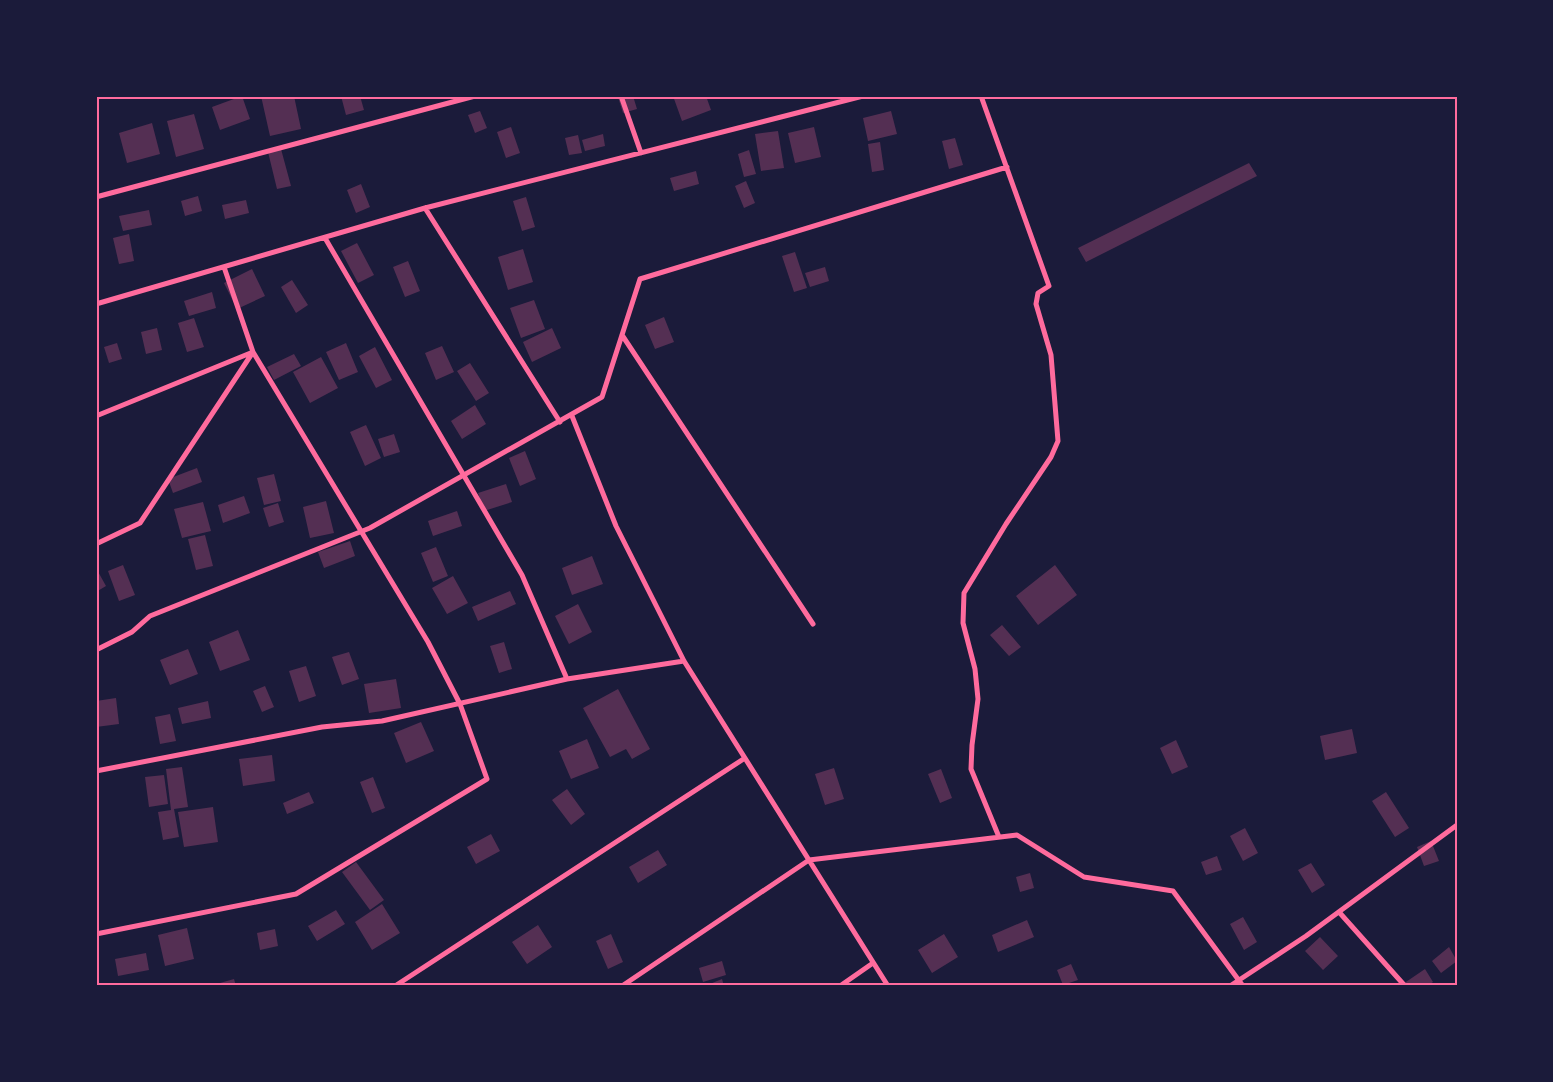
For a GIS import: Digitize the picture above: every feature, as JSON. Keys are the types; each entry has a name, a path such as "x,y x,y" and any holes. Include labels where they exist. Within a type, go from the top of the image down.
{"street":[{"path":"96,197 475,96"},
{"path":"621,96 641,153"},
{"path":"96,304 425,208 863,96"},
{"path":"981,96 1050,286 1038,293 1036,304 1051,355 1058,440 1051,457 1006,524 964,593 963,623 975,669 978,700 971,769 1000,837"},
{"path":"96,650 132,632 150,616 362,531 572,416 602,397 640,279 1007,167"},
{"path":"425,208 560,422"},
{"path":"325,238 522,575 567,679"},
{"path":"96,934 296,894 488,779 460,704 428,642 253,352 224,267"},
{"path":"622,335 813,624"},
{"path":"96,416 253,352"},
{"path":"96,544 140,523 253,352"},
{"path":"572,416 616,526 684,661 888,986"},
{"path":"96,771 322,727 382,721 567,679 684,661"},
{"path":"395,986 745,758"},
{"path":"1230,986 1339,912 1457,826"},
{"path":"622,986 809,860 1017,835 1084,877 1174,891 1244,986"},
{"path":"1339,912 1406,986"},
{"path":"840,986 873,963"}],"building":[{"path":"242,96 250,119 220,130 212,107"},
{"path":"261,96 294,96 301,129 270,136"},
{"path":"341,96 360,96 364,110 346,115"},
{"path":"633,96 637,109 623,113 618,97"},
{"path":"673,96 706,96 711,110 682,121"},
{"path":"480,111 487,128 475,133 468,115"},
{"path":"891,111 897,134 868,141 863,118"},
{"path":"194,114 204,149 176,157 167,121"},
{"path":"152,123 160,154 127,163 119,133"},
{"path":"511,127 520,153 506,158 497,132"},
{"path":"814,127 821,157 795,163 788,133"},
{"path":"778,131 784,168 761,171 755,134"},
{"path":"603,134 605,146 585,151 582,140"},
{"path":"578,135 582,153 569,155 565,138"},
{"path":"955,138 963,165 949,169 942,141"},
{"path":"880,142 884,170 872,172 868,144"},
{"path":"281,149 291,186 277,189 268,152"},
{"path":"749,150 756,174 744,177 738,154"},
{"path":"1249,163 1257,176 1086,262 1078,248"},
{"path":"696,171 699,184 674,191 670,178"},
{"path":"746,181 755,203 744,208 735,186"},
{"path":"361,184 370,207 356,213 347,190"},
{"path":"198,196 202,211 185,216 181,201"},
{"path":"526,197 535,227 522,231 513,201"},
{"path":"246,200 249,213 225,219 222,205"},
{"path":"149,210 152,225 123,231 119,216"},
{"path":"129,234 134,261 119,264 113,238"},
{"path":"357,243 374,275 358,283 341,251"},
{"path":"523,249 533,282 508,290 498,257"},
{"path":"795,252 807,288 794,292 782,256"},
{"path":"408,261 420,291 405,297 393,267"},
{"path":"825,267 829,281 810,287 805,273"},
{"path":"252,269 265,296 237,309 224,283"},
{"path":"292,280 308,305 296,313 281,287"},
{"path":"212,292 216,308 189,316 184,301"},
{"path":"534,300 545,329 521,338 510,308"},
{"path":"664,317 674,342 655,349 645,325"},
{"path":"194,318 204,347 187,352 178,323"},
{"path":"157,328 162,350 146,354 141,332"},
{"path":"552,328 561,348 532,362 523,342"},
{"path":"117,343 122,359 109,363 104,347"},
{"path":"346,343 358,372 339,380 326,352"},
{"path":"442,346 454,372 436,380 425,353"},
{"path":"375,347 392,380 376,388 359,356"},
{"path":"294,354 301,366 274,380 267,367"},
{"path":"321,357 338,388 310,403 293,372"},
{"path":"470,363 489,393 476,401 457,371"},
{"path":"475,405 486,424 462,439 451,421"},
{"path":"366,425 381,458 365,466 350,432"},
{"path":"394,434 400,452 384,457 378,439"},
{"path":"525,451 536,479 520,486 509,458"},
{"path":"197,468 202,482 173,493 168,479"},
{"path":"274,474 281,501 264,505 257,478"},
{"path":"506,484 512,502 484,511 478,493"},
{"path":"244,496 250,513 223,523 218,505"},
{"path":"326,501 334,533 310,538 303,507"},
{"path":"203,502 211,531 182,538 174,509"},
{"path":"278,503 284,522 269,527 263,508"},
{"path":"457,511 462,526 433,536 428,521"},
{"path":"205,535 213,566 196,570 188,539"},
{"path":"350,541 355,556 324,568 318,552"},
{"path":"436,547 448,576 433,582 421,553"},
{"path":"592,556 603,584 572,595 562,568"},
{"path":"123,565 135,595 119,601 108,571"},
{"path":"1055,565 1077,595 1038,625 1016,596"},
{"path":"96,568 106,586 96,592"},
{"path":"453,576 468,603 447,614 432,588"},
{"path":"510,591 516,604 478,621 472,607"},
{"path":"578,604 592,632 569,644 555,616"},
{"path":"1002,625 1021,647 1009,656 990,635"},
{"path":"238,630 250,660 220,671 209,642"},
{"path":"504,642 512,669 499,673 490,646"},
{"path":"188,649 198,674 170,685 160,660"},
{"path":"349,652 359,679 342,685 332,657"},
{"path":"306,666 316,696 299,702 289,671"},
{"path":"396,679 401,708 369,713 364,684"},
{"path":"265,686 274,707 262,712 253,691"},
{"path":"618,689 650,749 632,759 626,749 610,757 583,708"},
{"path":"116,698 119,724 96,727 96,701"},
{"path":"208,701 211,718 182,724 178,708"},
{"path":"170,714 176,741 160,744 155,717"},
{"path":"421,722 434,751 406,763 394,733"},
{"path":"1352,729 1357,753 1325,760 1320,736"},
{"path":"587,739 599,768 571,779 559,751"},
{"path":"1176,740 1188,767 1172,774 1160,748"},
{"path":"272,755 275,781 243,786 239,759"},
{"path":"182,767 188,807 174,809 179,837 163,840 158,812 171,810 166,769"},
{"path":"834,768 844,799 825,805 815,774"},
{"path":"941,769 952,798 940,803 928,774"},
{"path":"164,775 168,804 149,807 145,777"},
{"path":"373,777 385,808 372,813 360,782"},
{"path":"567,789 585,814 571,825 552,800"},
{"path":"309,792 314,803 287,814 283,803"},
{"path":"1386,792 1409,828 1395,837 1372,801"},
{"path":"213,807 218,842 184,847 178,812"},
{"path":"1245,828 1258,853 1243,861 1230,836"},
{"path":"491,834 500,851 476,864 467,847"},
{"path":"1431,841 1439,861 1424,866 1417,847"},
{"path":"658,850 667,865 638,883 629,867"},
{"path":"1217,856 1222,870 1206,875 1201,862"},
{"path":"356,862 384,900 370,910 342,872"},
{"path":"1311,863 1325,885 1312,893 1298,870"},
{"path":"1030,873 1034,888 1020,892 1016,877"},
{"path":"382,904 400,933 372,950 355,922"},
{"path":"336,910 345,924 317,941 308,926"},
{"path":"1243,917 1257,942 1244,950 1230,924"},
{"path":"1027,920 1034,937 998,952 992,935"},
{"path":"538,925 552,947 527,964 512,942"},
{"path":"187,928 194,959 165,966 158,935"},
{"path":"275,929 278,946 260,950 257,933"},
{"path":"611,934 623,962 608,969 596,941"},
{"path":"944,934 958,957 932,973 918,950"},
{"path":"1320,937 1338,956 1323,970 1305,951"},
{"path":"1449,947 1457,961 1441,973 1432,961"},
{"path":"146,953 149,970 118,976 115,959"},
{"path":"722,961 726,975 703,982 699,968"},
{"path":"1071,964 1078,980 1063,985 1057,970"},
{"path":"1425,969 1433,982 1427,986 1400,986"},
{"path":"234,979 236,986 221,986 220,983"},
{"path":"722,979 724,986 705,986"}]}
